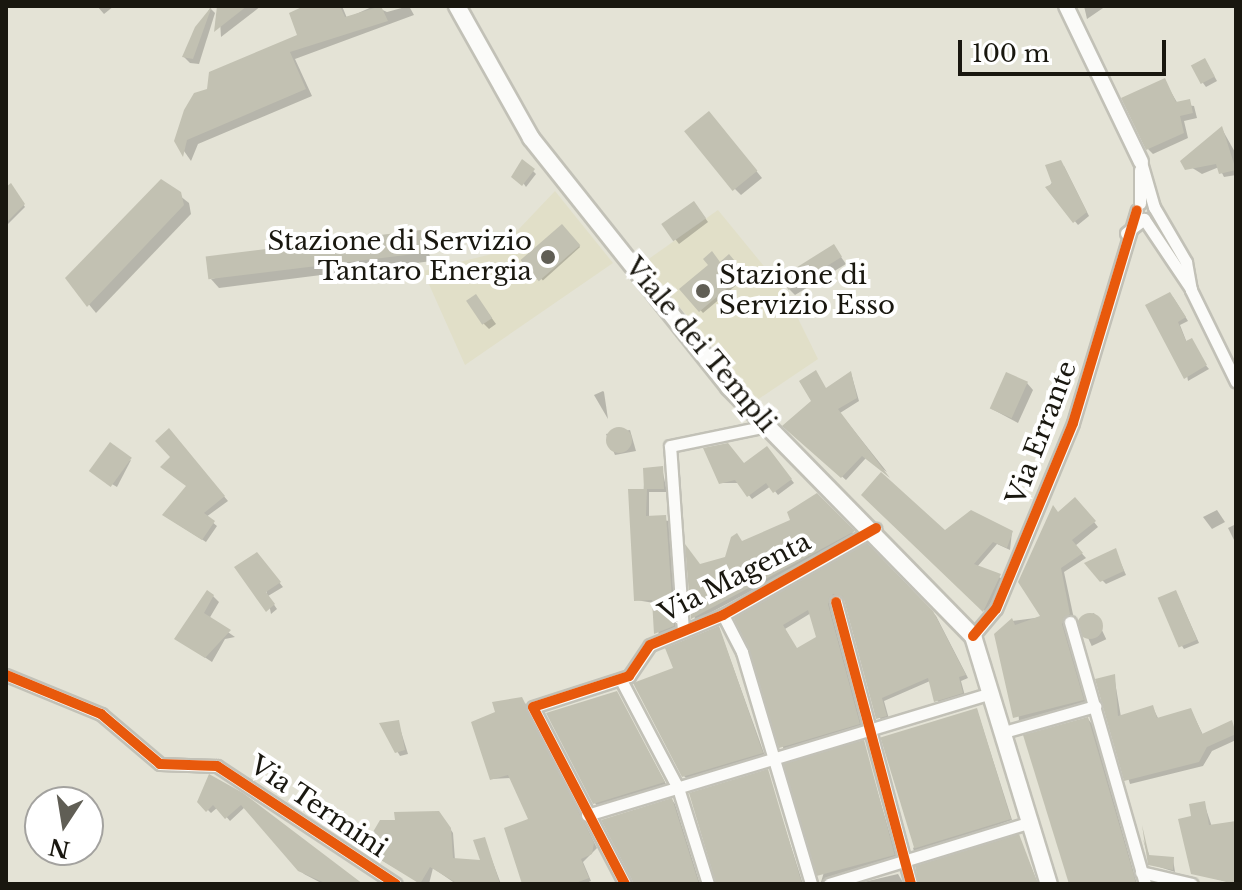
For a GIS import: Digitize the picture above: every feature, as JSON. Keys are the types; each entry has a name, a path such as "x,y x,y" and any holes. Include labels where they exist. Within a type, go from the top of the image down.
{"main road":[{"name":"Viale dei Templi","path":"457,6 531,138 767,426 876,528 973,636 1049,884"}],"street":[{"path":"1066,6 1141,162 1154,207 1186,262 1191,290"},
{"path":"1141,162 1140,211 1191,290 1236,382"},
{"path":"1140,211 1154,207"},
{"name":"Via Errante","path":"973,636 996,609 1073,423 1126,233 1140,211"},
{"name":"Via Magenta","path":"683,631 670,446 767,426"},
{"name":"Via Magenta","path":"621,680 650,645 723,615 876,528"},
{"path":"836,602 911,884"},
{"path":"723,615 742,652 811,884"},
{"path":"1070,622 1143,878 1192,884"},
{"name":"Via Termini","path":"6,675 101,714 160,764 217,766 396,884"},
{"path":"625,884 533,707 621,680 678,788 708,884"},
{"path":"587,815 992,693"},
{"path":"1004,732 1095,706"},
{"path":"829,884 1030,822"}],"shaded area":[{"path":"555,191 613,263 465,365 423,271 496,253"},
{"path":"718,210 785,292 818,359 757,400 643,263"}],"building":[{"path":"212,6 193,59 182,57 195,27"},
{"path":"217,6 247,6 214,32"},
{"path":"304,6 340,6 345,17 381,6 388,21 290,52 306,89 187,140 183,157 174,141 184,110 194,93 207,89 209,72 297,35 289,13"},
{"path":"1205,58 1215,77 1201,84 1191,66"},
{"path":"1165,78 1176,102 1190,99 1193,113 1180,116 1184,133 1146,150 1121,98"},
{"path":"709,111 757,171 733,191 684,131"},
{"path":"1222,126 1236,170 1219,174 1216,164 1185,170 1180,161"},
{"path":"522,159 535,169 522,186 511,177"},
{"path":"1061,160 1087,212 1073,223 1045,187 1052,184 1045,165"},
{"path":"161,179 181,192 184,205 87,307 65,278"},
{"path":"11,183 25,204 6,223 6,187"},
{"path":"694,201 706,218 673,241 661,224"},
{"path":"562,224 580,245 539,281 520,260"},
{"path":"421,230 424,253 208,279 206,256"},
{"path":"834,244 842,257 789,290 781,277"},
{"path":"712,251 720,262 729,254 745,273 699,312 679,289 708,265 703,259"},
{"path":"1170,292 1186,317 1178,322 1186,341 1192,338 1207,365 1184,379 1145,305"},
{"path":"476,294 492,318 482,325 466,301"},
{"path":"816,370 826,388 851,371 857,398 838,409 890,478 862,456 841,478 782,426 811,401 799,381"},
{"path":"1006,372 1028,382 1012,418 990,409"},
{"path":"619,427 628,431 632,440 628,449 619,453 610,449 606,440 610,431"},
{"path":"169,428 225,496 204,513 215,521 202,540 162,515 186,486 160,467 170,457 155,441"},
{"path":"110,442 132,458 111,487 89,471"},
{"path":"728,443 744,463 767,446 792,479 773,493 766,483 747,497 735,480 719,484 703,448"},
{"path":"663,466 664,489 647,489 646,516 666,515 674,626 654,634 652,600 634,601 628,489 644,489 643,468"},
{"path":"881,472 945,530 971,510 1013,531 1007,548 993,542 974,564 1001,574 983,612 861,495"},
{"path":"817,493 855,531 691,619 685,544 700,564 725,557 731,537 737,533 742,541 790,520 787,512"},
{"path":"1075,497 1096,521 1072,540 1083,553 1061,568 1070,614 1062,624 1084,700 1013,718 994,634 1012,618 1015,625 1040,616 1018,582 1053,505 1058,512"},
{"path":"867,543 933,611 966,675 959,677 963,693 934,702 928,678 882,698 887,716 876,719 844,600 833,594 828,604 860,724 779,748 734,618","holes":["808,610 816,637 797,648 783,625"]},
{"path":"1116,548 1124,571 1100,582 1084,563"},
{"path":"257,552 281,582 266,592 275,604 266,612 234,567"},
{"path":"207,590 214,595 204,613 231,630 205,658 174,639"},
{"path":"1176,590 1197,640 1179,648 1158,598"},
{"path":"1090,613 1099,617 1103,626 1099,635 1090,639 1081,635 1077,626 1081,617"},
{"path":"719,626 763,753 682,777 633,683 673,668 665,648"},
{"path":"1115,674 1118,716 1153,705 1157,718 1191,708 1202,734 1232,720 1236,734 1207,747 1199,762 1124,781 1095,679"},
{"path":"617,691 665,782 593,804 546,713"},
{"path":"522,697 594,843 592,854 581,859 589,878 573,884 522,884 504,828 528,819 508,775 490,780 471,722 495,712 492,702"},
{"path":"977,708 1011,819 914,848 880,738"},
{"path":"1088,717 1136,884 1069,884 1023,735"},
{"path":"399,720 405,750 395,753 379,723"},
{"path":"864,740 895,855 814,877 783,762"},
{"path":"768,769 802,884 716,884 689,793"},
{"path":"209,774 243,793 363,884 327,884 298,871 241,805 225,819 213,805 206,812 197,802"},
{"path":"672,798 699,884 634,884 601,820"},
{"path":"1205,801 1209,825 1236,821 1236,884 1191,874 1178,819 1191,816 1189,804"},
{"path":"439,811 451,828 453,858 480,860 473,840 485,837 500,884 458,884 430,867 420,884 363,849 380,820 395,820 394,812"},
{"path":"1142,825 1149,855 1174,857 1173,870 1148,865"},
{"path":"1019,834 1038,884 919,884 915,866"}],"cycle path":[{"path":"973,636 996,609 1073,423 1137,210"},
{"path":"625,884 533,707 629,676 650,645 723,615 876,528"},
{"path":"836,602 911,884"},
{"path":"6,675 101,714 160,764 217,766 396,884"}],"place":[{"name":"Stazione di Servizio Tantaro Energia","path":"548,257"},
{"name":"Stazione di Servizio Esso","path":"703,291"}]}
